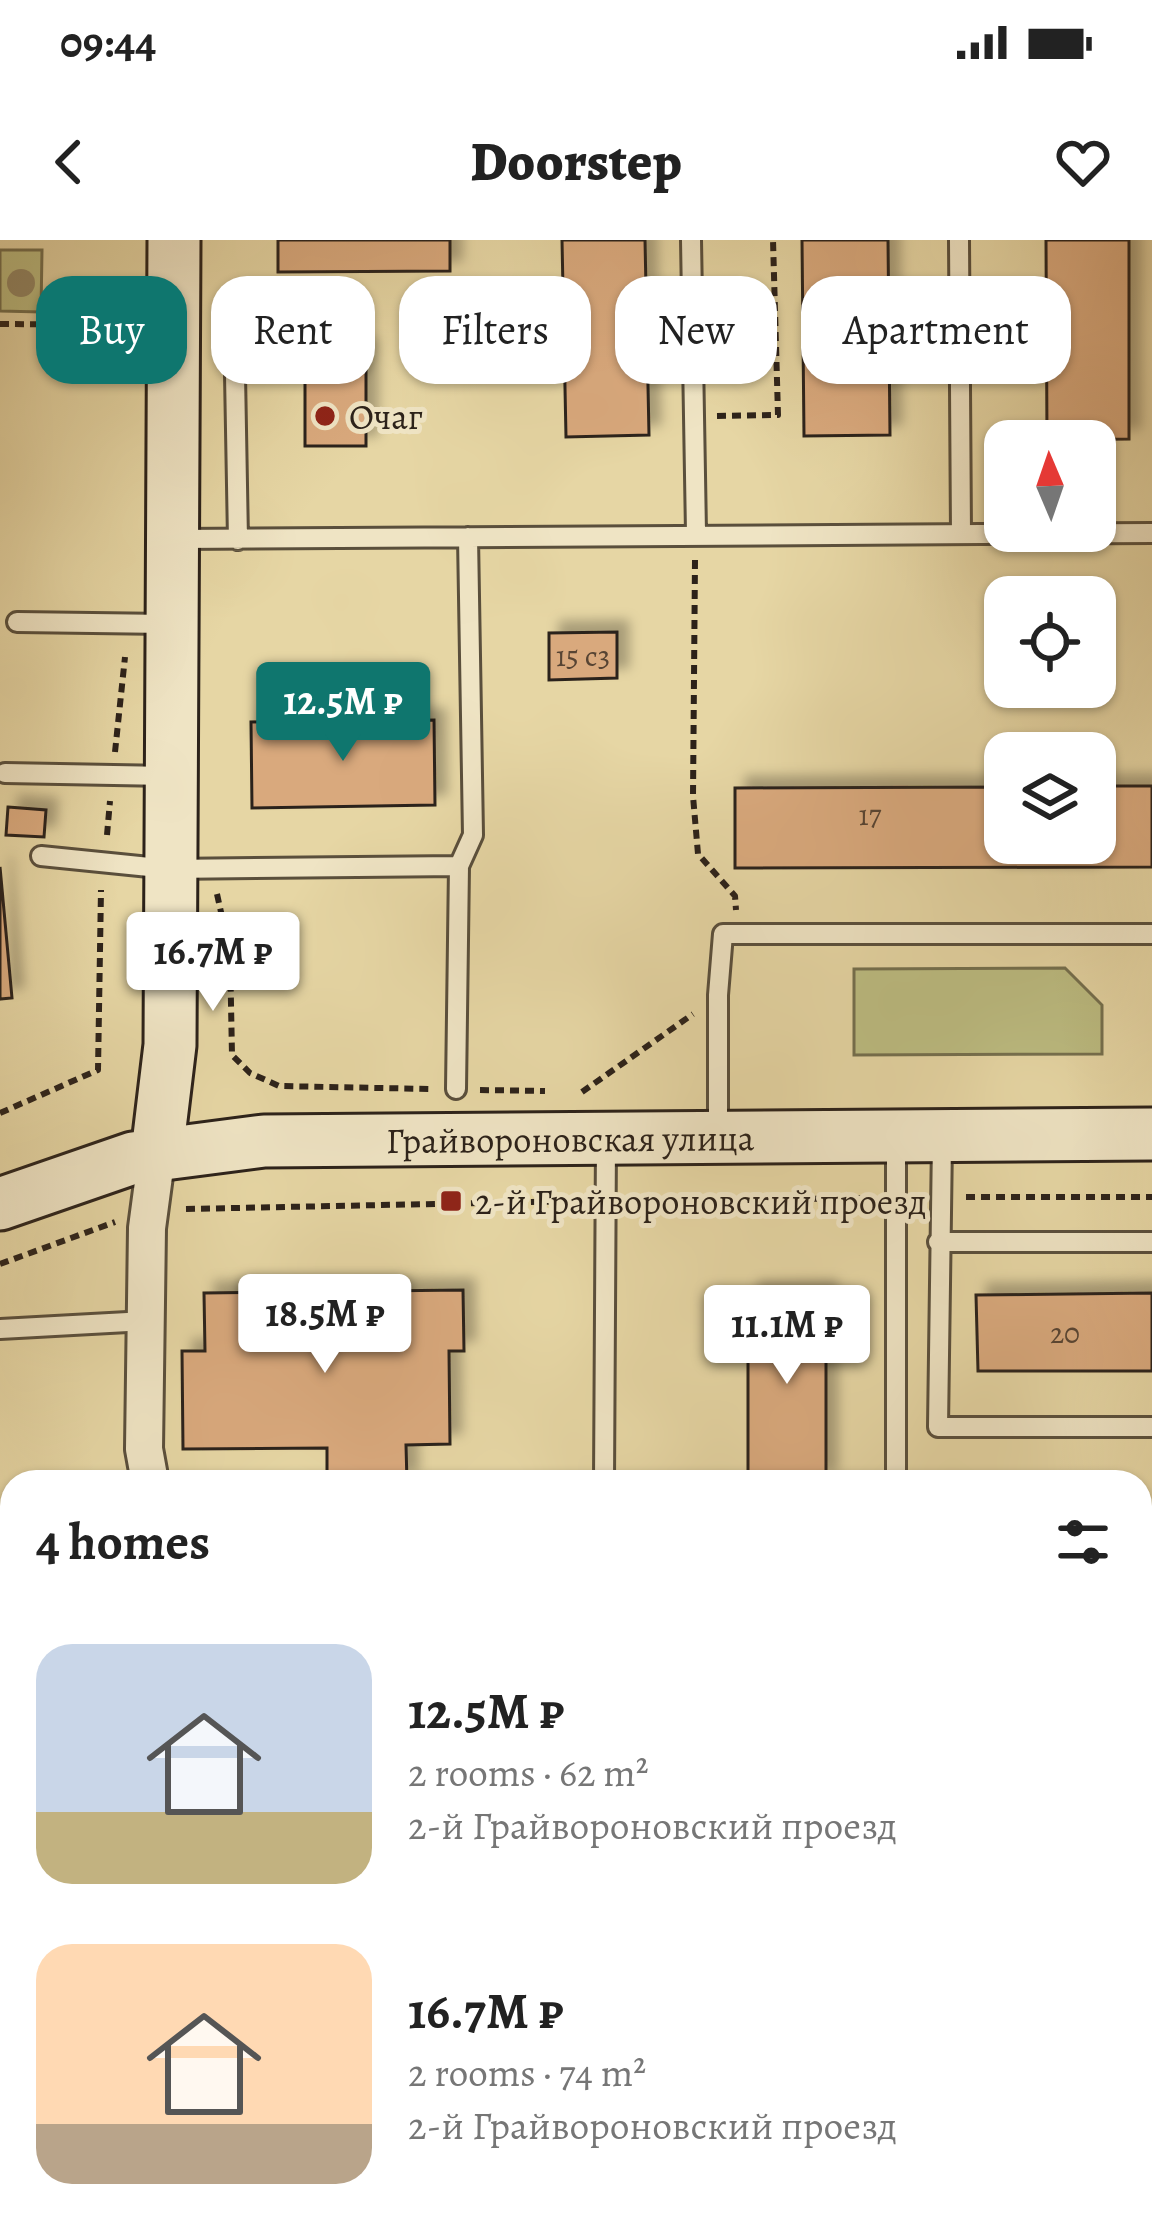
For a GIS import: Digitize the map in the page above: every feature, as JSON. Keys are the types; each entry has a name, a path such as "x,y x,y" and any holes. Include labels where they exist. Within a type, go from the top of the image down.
{"main road":[{"path":"158,1153 170,1045 169,776 150,624 172,538 174,240"},
{"name":"Грайвороновская улица","path":"0,1204 86,1172 158,1153 264,1141 1152,1134"}],"street":[{"path":"148,1470 146,1321 150,1210 158,1153"}],"lane":[{"path":"692,240 696,532"},
{"path":"959,240 961,534"},
{"path":"235,384 238,540"},
{"path":"172,538 1152,532"},
{"path":"456,1089 459,866 473,835 468,537"},
{"path":"16,622 150,624"},
{"path":"4,773 169,776"},
{"path":"41,856 169,868 459,866"},
{"path":"718,1136 723,934 1152,934"},
{"path":"919,1136 940,1196 938,1426 1152,1426"},
{"path":"896,1470 896,1197 919,1136"},
{"path":"604,1470 606,1137"},
{"path":"938,1242 1152,1242"},
{"path":"0,1329 146,1321"}],"path":[{"path":"694,416 778,415 773,240"},
{"path":"0,324 36,324"},
{"path":"696,532 693,796 698,854 735,896 737,934"},
{"path":"0,1113 98,1070 99,919 112,775 150,624"},
{"path":"232,1055 250,1072 279,1086 587,1093 718,995"},
{"path":"940,1196 1152,1197"},
{"path":"150,1210 896,1197"},
{"path":"0,1264 85,1232"}],"green space":[{"path":"0,250 42,250 36,312 0,311"},
{"path":"1065,968 1102,1005 1102,1054 854,1055 854,969"}],"building":[{"path":"278,240 450,240 450,271 278,272"},
{"path":"562,240 645,240 646,276 615,276 615,384 648,384 649,435 566,437 565,384 591,384 591,276 563,276"},
{"path":"802,240 888,240 888,276 802,276"},
{"path":"1046,240 1129,240 1129,439 1116,439 1116,420 1047,420 1047,384 1071,384 1071,276 1046,276"},
{"path":"305,384 366,384 366,446 305,446"},
{"path":"803,384 889,384 890,435 804,436"},
{"path":"617,632 617,678 549,680 549,633"},
{"path":"434,720 435,805 252,808 251,722"},
{"path":"1116,786 1152,786 1152,867 735,868 735,788 984,787 984,864 1116,864"},
{"path":"8,807 46,810 44,837 6,835"},
{"path":"0,867 12,998 0,999"},
{"path":"463,1290 464,1351 449,1351 450,1444 406,1445 407,1470 327,1470 327,1448 183,1449 182,1351 205,1351 204,1293"},
{"path":"826,1292 826,1470 748,1470 748,1293"},
{"path":"1152,1293 1152,1371 978,1371 976,1295"}],"place":[{"name":"Очаг","path":"325,416"},
{"name":"2-й Грайвороновский проезд","path":"451,1201"}]}
